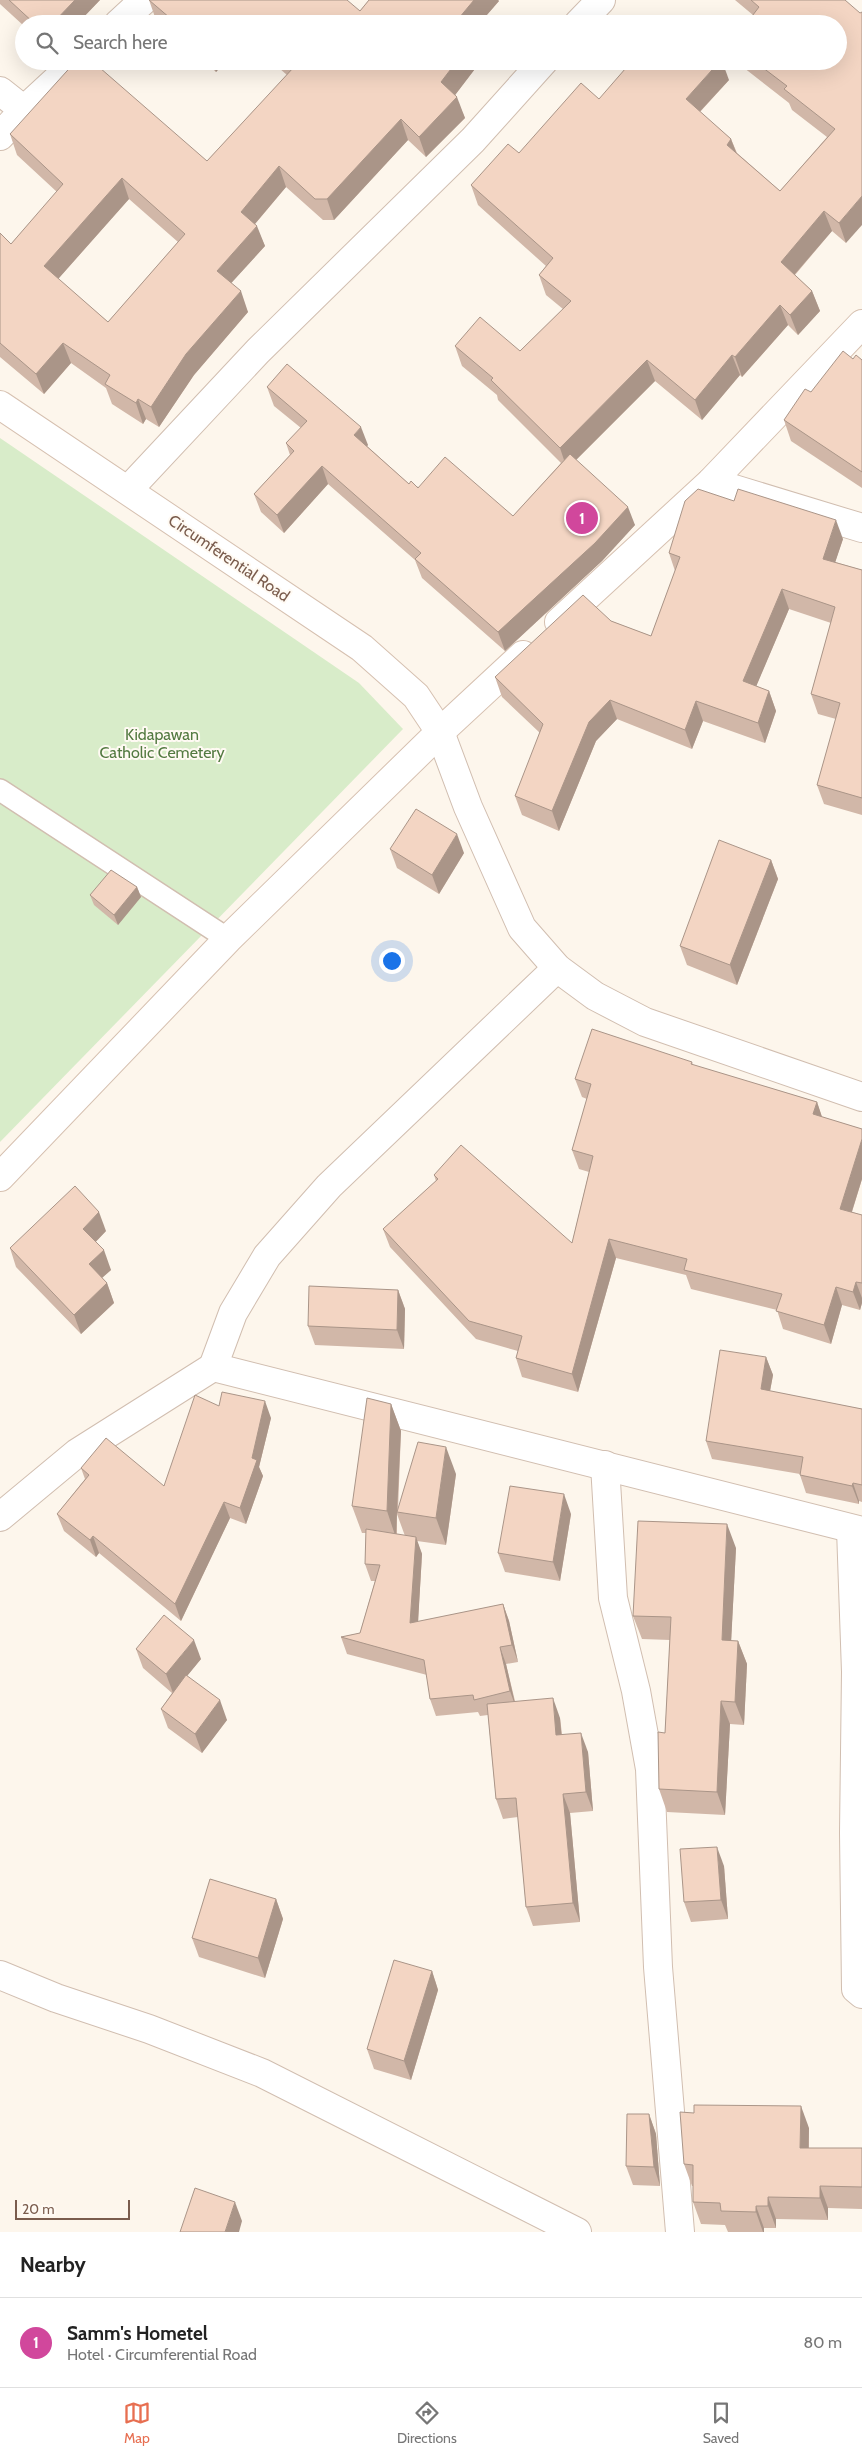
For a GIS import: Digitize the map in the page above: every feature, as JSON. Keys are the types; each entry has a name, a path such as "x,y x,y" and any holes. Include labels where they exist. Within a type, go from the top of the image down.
{"street":[{"path":"128,15 144,0"},
{"path":"587,15 601,0"},
{"path":"0,136 24,110 67,70"},
{"path":"128,490 258,350 473,140 536,70"},
{"path":"0,91 24,110"},
{"path":"0,1178 228,940 440,732 711,482 862,324"},
{"name":"Circumferential Road","path":"0,405 362,648 416,696 440,732 468,807 522,928 557,968 595,996 644,1022 862,1096"},
{"path":"711,482 862,528"},
{"path":"0,1517 77,1453 213,1367 233,1313 267,1256 328,1186 557,968"},
{"path":"213,1367 605,1464 856,1530 856,1989 862,1994"},
{"path":"605,1464 613,1598 636,1691 650,1769 658,1967 680,2232"},
{"path":"0,1975 56,1998 149,2029 262,2073 577,2232"}],"lane":[{"path":"0,790 228,940"}],"green space":[{"name":"Kidapawan Catholic Cemetery","path":"0,438 359,683 403,729 0,1142"}],"building":[{"path":"9,0 75,0 61,15 25,15"},
{"path":"149,0 347,0 360,11 369,0 474,0 462,15 166,15"},
{"path":"751,0 845,0 860,13 862,12 862,196 839,223 824,211 781,262 812,291 790,315 780,305 735,357 732,355 695,400 647,360 560,448 491,380 493,378 455,346 480,317 520,351 571,301 539,275 553,258 471,185 508,144 519,153 581,83 599,99 624,70 712,70 686,99 731,139 727,145 780,191 835,129 784,89 787,86 766,70 847,70 847,15 753,15 759,7"},
{"path":"68,70 102,70 207,161 291,70 450,70 441,82 457,97 419,137 401,119 327,199 315,199 279,166 241,212 257,226 217,271 241,291 186,354 151,407 138,399 136,403 105,384 110,375 63,343 36,374 0,343 0,233 11,244 63,184 10,134","holes":["122,178 185,234 108,322 44,266"]},
{"path":"843,351 853,359 856,355 862,360 862,472 784,420 805,389 811,392"},
{"path":"287,364 361,427 354,435 409,484 411,481 418,488 445,457 513,516 570,454 628,507 595,543 498,632 415,559 421,553 322,466 277,515 254,494 294,451 286,443 307,421 267,387"},
{"path":"698,489 734,501 738,489 836,520 823,559 862,570 862,798 817,785 840,703 811,694 835,607 782,589 743,681 769,691 758,723 696,701 685,730 610,700 589,722 552,811 515,796 543,724 495,677 583,595 611,621 651,636 680,557 669,553 685,501"},
{"path":"416,809 457,834 432,875 390,849"},
{"path":"719,840 771,860 730,965 680,946"},
{"path":"111,870 137,887 114,915 90,895"},
{"path":"592,1029 692,1062 691,1064 817,1102 813,1114 862,1129 862,1139 840,1209 862,1215 862,1283 856,1282 853,1292 836,1287 824,1325 776,1311 782,1294 684,1270 687,1259 609,1239 572,1374 516,1358 522,1336 469,1321 383,1229 438,1179 434,1175 461,1145 572,1243 593,1156 572,1150 591,1084 575,1079"},
{"path":"75,1186 99,1212 83,1229 104,1250 89,1264 107,1283 74,1315 10,1248"},
{"path":"309,1286 398,1290 397,1330 308,1326"},
{"path":"720,1350 766,1357 761,1389 862,1409 862,1485 853,1483 852,1486 800,1475 803,1457 706,1441"},
{"path":"222,1392 265,1401 252,1458 257,1460 240,1508 224,1502 175,1604 93,1536 90,1540 57,1514 89,1475 81,1468 106,1438 164,1486 195,1395 219,1406"},
{"path":"367,1398 391,1404 387,1511 352,1506"},
{"path":"418,1442 446,1447 436,1518 397,1512"},
{"path":"510,1486 564,1494 553,1562 498,1553"},
{"path":"638,1521 727,1524 722,1640 738,1641 735,1702 721,1701 717,1792 659,1789 658,1732 665,1733 671,1617 633,1616"},
{"path":"366,1529 416,1537 410,1623 503,1604 512,1645 500,1647 510,1691 474,1700 473,1695 430,1699 424,1660 341,1637 360,1633 380,1565 365,1564"},
{"path":"164,1615 194,1640 166,1674 136,1649"},
{"path":"186,1675 220,1700 195,1734 161,1709"},
{"path":"553,1698 556,1735 581,1733 586,1792 563,1794 573,1903 526,1907 516,1798 496,1799 487,1704"},
{"path":"717,1847 721,1900 684,1902 680,1849"},
{"path":"210,1879 276,1899 258,1958 192,1938"},
{"path":"394,1960 432,1971 404,2061 367,2049"},
{"path":"694,2105 801,2106 800,2148 862,2148 862,2187 820,2186 820,2198 768,2197 768,2206 756,2206 756,2212 721,2211 720,2203 693,2202 693,2165 684,2164 680,2112 694,2113"},
{"path":"627,2114 649,2114 654,2167 626,2166"},
{"path":"195,2188 235,2202 225,2232 180,2232"}],"place":[{"name":"Samm's Hometel","path":"582,518"}]}
